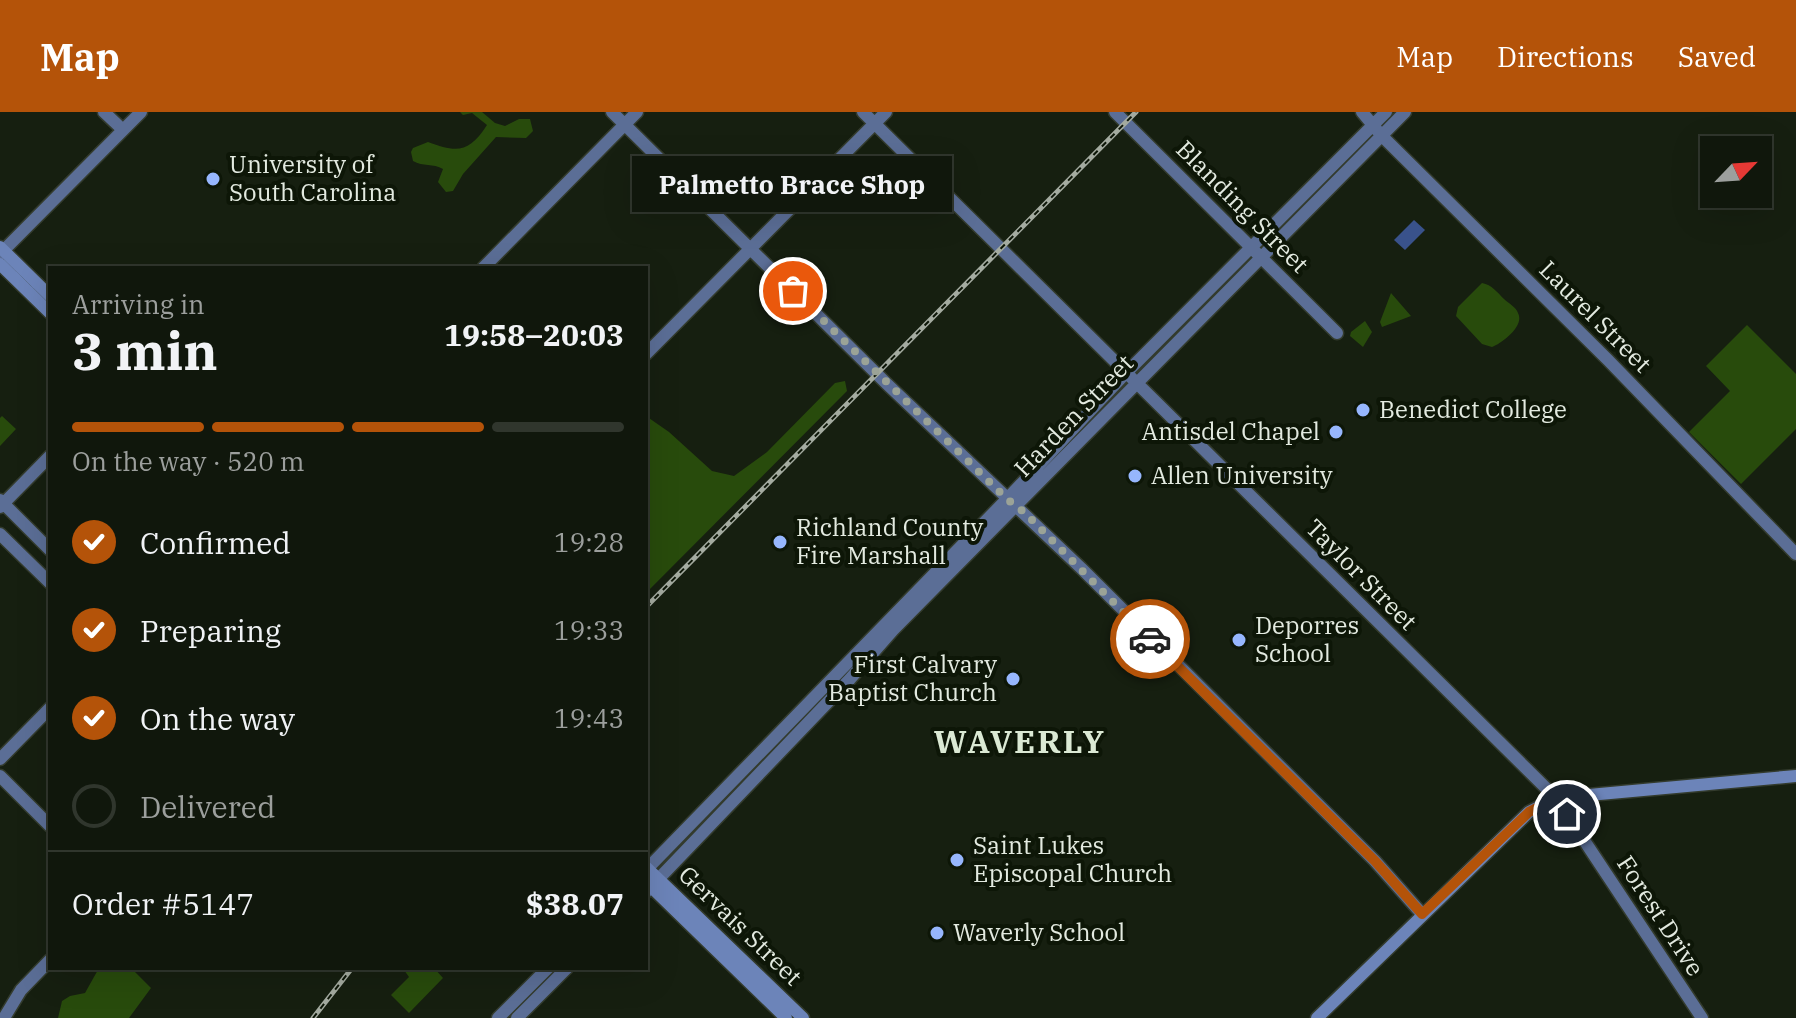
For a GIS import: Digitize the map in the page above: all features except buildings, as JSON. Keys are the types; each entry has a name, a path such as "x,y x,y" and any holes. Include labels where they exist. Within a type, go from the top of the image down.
{"main road":[{"path":"1,254 48,294"},
{"path":"1,254 48,311"},
{"path":"1317,1018 1529,812 1556,798 1796,776"},
{"name":"Gervais Street","path":"649,878 786,1018"},
{"name":"Gervais Street","path":"649,878 803,1018"}],"street":[{"path":"104,112 123,130"},
{"path":"1,254 141,112"},
{"path":"612,112 1375,861 1422,914"},
{"path":"485,266 637,112"},
{"name":"Taylor Street","path":"863,112 1556,798"},
{"path":"648,352 886,112"},
{"name":"Blanding Street","path":"1115,112 1337,333"},
{"name":"Laurel Street","path":"1362,112 1796,554"},
{"name":"Harden Street","path":"1378,129 1386,112"},
{"name":"Harden Street","path":"1012,503 1136,383 1256,252 1378,129 1405,112"},
{"name":"Harden Street","path":"649,878 840,689 1012,503 1126,373 1256,252"},
{"path":"48,458 1,503 48,548"},
{"path":"0,534 48,580"},
{"path":"0,759 48,710"},
{"path":"0,776 48,824"},
{"name":"Forest Drive","path":"1556,798 1702,1018"},
{"path":"4,1018 21,990 48,962"},
{"path":"498,1018 546,970"},
{"path":"517,1018 565,970"}],"green space":[{"path":"460,112 482,112 495,123 505,126 519,119 530,119 533,131 526,138 496,137 463,174 453,191 446,192 438,182 443,169 413,161 411,152 413,148 428,142 455,149 468,146 487,125 472,113 463,115"},
{"path":"1482,283 1492,287 1514,307 1519,318 1511,333 1492,347 1482,344 1456,316 1458,307"},
{"path":"1391,293 1411,316 1382,327 1380,322"},
{"path":"1365,321 1372,332 1363,347 1350,336"},
{"path":"1747,325 1796,374 1796,429 1741,484 1689,432 1730,391 1706,366"},
{"path":"845,381 847,391 648,591 648,417 712,471 734,476 767,452 835,383"},
{"path":"2,416 16,429 0,446 0,418"},
{"path":"98,970 133,970 151,988 129,1018 58,1018 62,1001 85,993"},
{"path":"404,970 436,970 443,978 409,1013 391,995 409,977"}],"water":[{"path":"1414,220 1425,230 1405,250 1394,240"}],"railway":[{"path":"648,605 1136,112"},
{"path":"313,1018 350,970"}],"way so far":[{"path":"793,291 884,382 1024,512 1150,639"}],"place":[{"name":"University of South Carolina","path":"213,179"},
{"name":"Palmetto Brace Shop","path":"793,291"},
{"name":"Benedict College","path":"1363,410"},
{"name":"Antisdel Chapel","path":"1336,432"},
{"name":"Allen University","path":"1135,476"},
{"name":"Richland County Fire Marshall","path":"780,542"},
{"name":"Deporres School","path":"1239,640"},
{"name":"First Calvary Baptist Church","path":"1013,679"},
{"name":"Saint Lukes Episcopal Church","path":"957,860"},
{"name":"Waverly School","path":"937,933"}],"district":[{"name":"WAVERLY","path":"1020,742"}],"route":[{"path":"1150,639 1375,861 1422,914 1529,812 1556,798 1567,814"}]}
